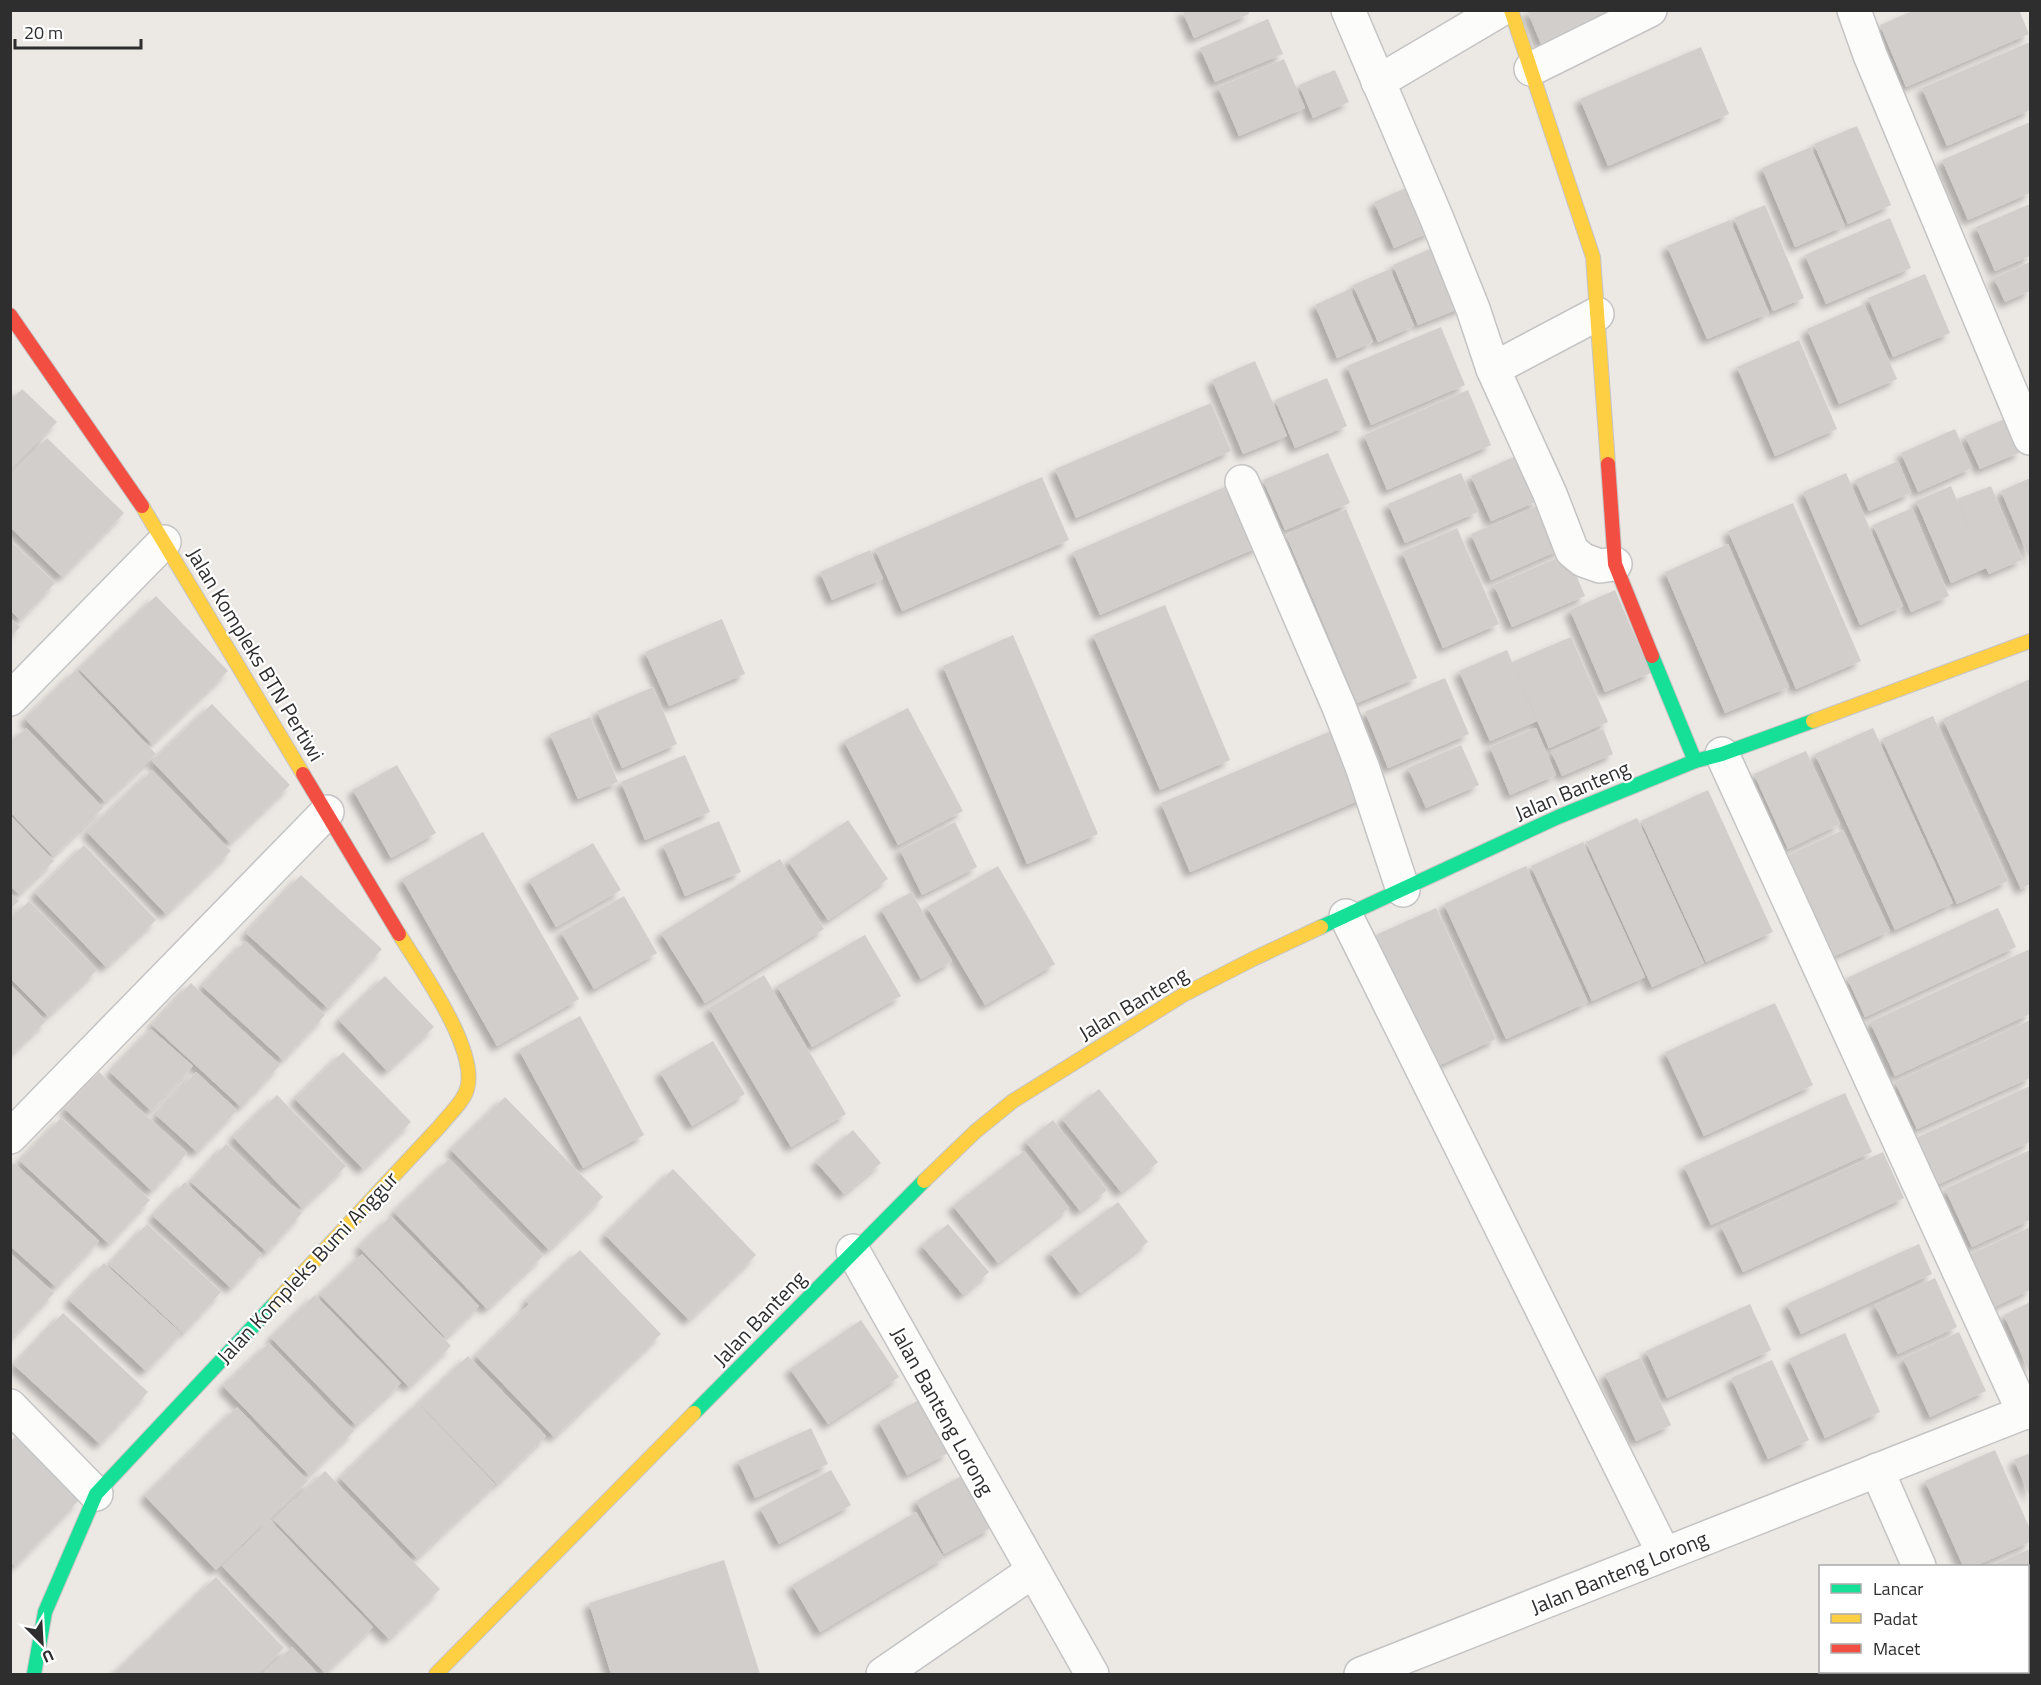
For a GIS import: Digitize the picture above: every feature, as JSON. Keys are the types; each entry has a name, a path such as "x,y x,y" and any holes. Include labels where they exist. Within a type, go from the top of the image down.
{"street":[{"path":"1347,10 1441,229 1473,309 1493,369 1550,494 1572,551 1583,560 1600,566 1615,564"},
{"path":"1378,82 1500,10"},
{"path":"1511,10 1593,257 1615,564 2027,1412"},
{"path":"1531,69 1650,10"},
{"path":"1854,10 1874,66 2031,438"},
{"path":"1493,369 1597,314"},
{"name":"Jalan Kompleks BTN Pertiwi","path":"10,315 140,503 452,1022"},
{"path":"1242,483 1359,758 1402,890"},
{"path":"10,699 164,542"},
{"name":"Jalan Banteng","path":"436,1674 853,1251 976,1131 1013,1101 1183,995 1558,817 1708,757 2031,641"},
{"path":"10,1137 327,812"},
{"path":"1346,916 1664,1554"},
{"name":"Jalan Kompleks Bumi Anggur","path":"34,1674 45,1612 96,1494 431,1134 465,1094 468,1077 464,1050 452,1022"},
{"name":"Jalan Banteng Lorong","path":"853,1251 1092,1674"},
{"path":"10,1406 96,1494"},
{"name":"Jalan Banteng Lorong","path":"1361,1674 2027,1412"},
{"path":"1877,1470 1919,1565"},
{"path":"883,1674 1033,1570"}],"building":[{"path":"1182,10 1248,10 1249,14 1194,38"},
{"path":"1527,10 1620,10 1541,44"},
{"path":"1915,10 2019,10 2029,34 1906,87 1880,25"},
{"path":"1268,19 1283,54 1215,82 1200,48"},
{"path":"2030,42 2030,110 1947,146 1922,88"},
{"path":"1701,47 1729,114 1608,166 1580,99"},
{"path":"1284,59 1305,108 1239,136 1218,87"},
{"path":"1335,70 1349,102 1313,118 1299,85"},
{"path":"2030,122 2030,193 1968,220 1942,160"},
{"path":"1857,126 1891,205 1848,224 1814,144"},
{"path":"1811,147 1845,226 1795,247 1762,168"},
{"path":"1413,185 1433,231 1394,248 1374,202"},
{"path":"2030,204 2030,256 1995,271 1976,227"},
{"path":"1765,205 1804,298 1773,311 1734,218"},
{"path":"1890,218 1911,268 1826,304 1805,255"},
{"path":"1730,220 1769,313 1707,339 1667,246"},
{"path":"1439,245 1466,306 1418,325 1393,265"},
{"path":"2030,262 2030,291 2005,302 1994,278"},
{"path":"1390,269 1414,326 1378,342 1353,285"},
{"path":"1925,274 1950,333 1893,357 1868,298"},
{"path":"1350,289 1373,342 1337,358 1315,305"},
{"path":"1864,304 1897,379 1839,404 1807,329"},
{"path":"1441,327 1465,385 1371,425 1347,366"},
{"path":"1799,340 1837,429 1775,456 1737,367"},
{"path":"1255,361 1287,436 1243,454 1212,380"},
{"path":"1327,378 1347,426 1295,448 1275,400"},
{"path":"22,389 57,422 10,469 10,401"},
{"path":"1468,390 1491,445 1387,490 1364,435"},
{"path":"1211,403 1231,451 1076,518 1055,469"},
{"path":"2007,418 2021,452 1980,469 1965,436"},
{"path":"1955,429 1972,468 1918,492 1901,453"},
{"path":"47,438 124,513 62,577 10,527 10,476"},
{"path":"1328,453 1350,503 1285,530 1263,480"},
{"path":"1518,455 1538,501 1491,521 1471,476"},
{"path":"1898,461 1911,493 1869,511 1855,480"},
{"path":"1461,473 1478,512 1405,543 1388,504"},
{"path":"1846,473 1903,606 1860,625 1803,492"},
{"path":"1042,477 1069,540 902,611 875,549"},
{"path":"2030,478 2030,560 2001,491"},
{"path":"1234,483 1261,546 1100,615 1073,552"},
{"path":"1951,486 1970,532 1957,499 1991,486 2022,560 1989,574 1986,568 1951,583 1916,501"},
{"path":"1793,503 1861,661 1796,689 1728,531"},
{"path":"1542,504 1562,549 1491,580 1471,534"},
{"path":"1912,508 1949,596 1911,612 1873,525"},
{"path":"1346,509 1417,678 1357,703 1286,535"},
{"path":"1457,528 1499,624 1443,648 1402,552"},
{"path":"10,540 55,583 20,620 10,610"},
{"path":"1728,544 1789,687 1725,713 1665,572"},
{"path":"870,550 883,579 832,600 820,572"},
{"path":"1567,554 1585,596 1512,627 1494,585"},
{"path":"1615,590 1651,673 1605,692 1570,610"},
{"path":"156,596 228,671 152,744 79,669"},
{"path":"1165,605 1230,760 1160,790 1093,635"},
{"path":"10,618 20,627 10,637"},
{"path":"722,619 745,674 669,706 645,652"},
{"path":"1013,635 1098,834 1027,864 943,666"},
{"path":"1571,637 1608,722 1549,748 1512,662"},
{"path":"1507,650 1537,721 1490,741 1459,671"},
{"path":"76,670 156,754 105,802 25,719"},
{"path":"1445,678 1469,734 1388,768 1365,712"},
{"path":"2030,679 2030,884 2021,889 1943,719"},
{"path":"653,687 677,744 622,768 597,711"},
{"path":"212,704 290,785 230,843 152,761"},
{"path":"908,708 963,811 898,845 844,741"},
{"path":"1933,716 2008,881 1957,904 1882,739"},
{"path":"590,717 618,782 578,799 550,734"},
{"path":"26,728 103,808 53,856 10,812 10,742"},
{"path":"1338,728 1367,797 1190,872 1161,803"},
{"path":"1536,728 1556,775 1510,795 1490,747"},
{"path":"1873,728 1953,903 1895,930 1815,754"},
{"path":"1603,729 1613,754 1562,776 1551,751"},
{"path":"1461,745 1479,785 1426,808 1408,768"},
{"path":"1806,751 1840,824 1788,849 1754,774"},
{"path":"685,755 710,812 645,840 621,782"},
{"path":"397,765 436,833 391,858 353,790"},
{"path":"152,770 231,851 166,914 87,832"},
{"path":"1708,790 1773,932 1706,962 1641,821"},
{"path":"10,815 54,861 19,894 10,886"},
{"path":"1637,818 1704,963 1652,987 1586,842"},
{"path":"848,820 888,879 828,920 788,861"},
{"path":"719,821 741,872 685,896 663,845"},
{"path":"955,822 977,867 922,895 900,850"},
{"path":"1843,830 1890,931 1828,959 1782,858"},
{"path":"483,832 579,999 497,1046 402,879"},
{"path":"1583,842 1645,977 1592,1001 1531,866"},
{"path":"593,843 621,890 556,927 529,880"},
{"path":"84,845 156,920 106,967 35,893"},
{"path":"780,859 824,929 705,1003 661,933"},
{"path":"998,866 1055,964 985,1005 927,907"},
{"path":"1526,866 1588,1002 1506,1039 1444,904"},
{"path":"301,875 382,949 328,1008 246,933"},
{"path":"911,892 952,961 921,979 881,909"},
{"path":"10,893 19,901 10,909"},
{"path":"624,896 657,953 594,989 561,932"},
{"path":"29,901 97,970 48,1016 10,978 10,919"},
{"path":"1436,908 1496,1039 1427,1071 1367,939"},
{"path":"1998,908 2016,947 1865,1017 1847,978"},
{"path":"865,935 901,996 812,1047 777,986"},
{"path":"245,941 325,1015 283,1060 202,986"},
{"path":"2030,949 2030,1014 1895,1076 1870,1022"},
{"path":"764,975 846,1114 791,1147 709,1008"},
{"path":"385,976 434,1027 387,1071 339,1020"},
{"path":"191,983 280,1065 241,1107 152,1025"},
{"path":"10,984 46,1021 10,1055"},
{"path":"1775,1003 1813,1085 1704,1136 1665,1052"},
{"path":"580,1016 644,1135 583,1168 519,1050"},
{"path":"2030,1020 2030,1078 1917,1129 1895,1082"},
{"path":"151,1029 193,1066 151,1111 110,1072"},
{"path":"713,1041 745,1094 692,1126 660,1072"},
{"path":"343,1052 411,1122 363,1169 295,1099"},
{"path":"99,1072 187,1153 152,1191 65,1109"},
{"path":"196,1072 237,1110 197,1152 156,1115"},
{"path":"2030,1086 2030,1142 1937,1185 1916,1138"},
{"path":"1099,1089 1158,1162 1121,1192 1062,1119"},
{"path":"1845,1093 1872,1152 1711,1225 1684,1166"},
{"path":"277,1095 346,1166 302,1208 233,1137"},
{"path":"505,1097 603,1197 549,1250 451,1150"},
{"path":"61,1118 150,1200 109,1244 20,1161"},
{"path":"1053,1120 1107,1190 1080,1211 1026,1142"},
{"path":"853,1130 881,1163 844,1194 816,1162"},
{"path":"226,1144 302,1213 267,1252 191,1182"},
{"path":"2030,1150 2030,1220 1972,1247 1945,1189"},
{"path":"1024,1151 1069,1208 998,1263 953,1206"},
{"path":"1883,1152 1904,1198 1743,1272 1721,1226"},
{"path":"449,1159 543,1256 487,1309 394,1212"},
{"path":"14,1163 99,1241 56,1287 10,1246 10,1167"},
{"path":"673,1169 756,1255 689,1320 605,1235"},
{"path":"185,1182 262,1254 231,1288 153,1216"},
{"path":"1118,1202 1148,1242 1080,1293 1050,1253"},
{"path":"391,1216 479,1306 446,1338 359,1247"},
{"path":"147,1224 221,1292 183,1333 109,1265"},
{"path":"948,1224 989,1272 963,1295 922,1246"},
{"path":"2030,1227 2030,1290 1990,1309 1966,1256"},
{"path":"1919,1244 1932,1274 1801,1334 1787,1304"},
{"path":"580,1250 661,1334 554,1437 476,1356 529,1304 526,1301"},
{"path":"10,1253 54,1293 10,1340"},
{"path":"362,1254 451,1346 409,1387 320,1295"},
{"path":"104,1263 181,1333 146,1371 69,1300"},
{"path":"1935,1278 1957,1327 1898,1354 1875,1305"},
{"path":"315,1295 401,1383 356,1425 271,1338"},
{"path":"2030,1302 2030,1374 2004,1315"},
{"path":"1750,1304 1771,1350 1667,1398 1646,1351"},
{"path":"63,1313 148,1392 100,1444 14,1365"},
{"path":"861,1320 899,1377 828,1424 790,1369"},
{"path":"1959,1332 1986,1391 1930,1417 1903,1358"},
{"path":"1845,1333 1880,1412 1825,1438 1789,1359"},
{"path":"269,1343 354,1431 309,1475 223,1386"},
{"path":"468,1356 546,1436 497,1484 419,1403"},
{"path":"1640,1358 1671,1425 1636,1441 1605,1374"},
{"path":"1772,1360 1809,1440 1768,1459 1731,1378"},
{"path":"919,1400 948,1453 907,1475 879,1422"},
{"path":"418,1403 495,1484 417,1558 340,1478"},
{"path":"237,1407 308,1481 216,1570 145,1496"},
{"path":"811,1428 828,1464 755,1498 738,1461"},
{"path":"15,1437 79,1500 15,1566 10,1562 10,1442"},
{"path":"1995,1450 2030,1529 2030,1542 1977,1565 1963,1565 1925,1481"},
{"path":"2030,1453 2030,1497 2014,1460"},
{"path":"831,1470 851,1505 779,1544 760,1508"},
{"path":"325,1471 440,1589 389,1639 274,1520"},
{"path":"963,1475 991,1528 944,1554 916,1501"},
{"path":"916,1512 944,1558 820,1632 792,1585"},
{"path":"270,1520 373,1627 325,1673 222,1566"},
{"path":"2030,1549 2030,1623 2029,1565 1992,1565"},
{"path":"724,1560 760,1674 611,1674 589,1603"},
{"path":"216,1577 284,1648 257,1674 114,1674"},
{"path":"2030,1630 2030,1674 2029,1673"},
{"path":"292,1647 318,1674 263,1674"}],"traffic: fast":[{"path":"1652,656 1695,761"},
{"path":"1321,927 1558,817 1695,761 1722,754 1813,721"},
{"path":"694,1413 924,1181"},
{"path":"34,1674 45,1612 96,1494 275,1303"}],"traffic: slow":[{"path":"1511,10 1593,257 1608,464"},
{"path":"142,506 303,774"},
{"path":"1813,721 2030,641"},
{"path":"924,1181 976,1131 1013,1101 1183,995 1321,927"},
{"path":"275,1303 440,1126 459,1104 467,1089 468,1073 456,1032 433,988 399,934"},
{"path":"436,1674 694,1413"}],"traffic: jam":[{"path":"10,315 142,506"},
{"path":"1608,464 1615,564 1652,656"},
{"path":"303,774 399,934"}]}
